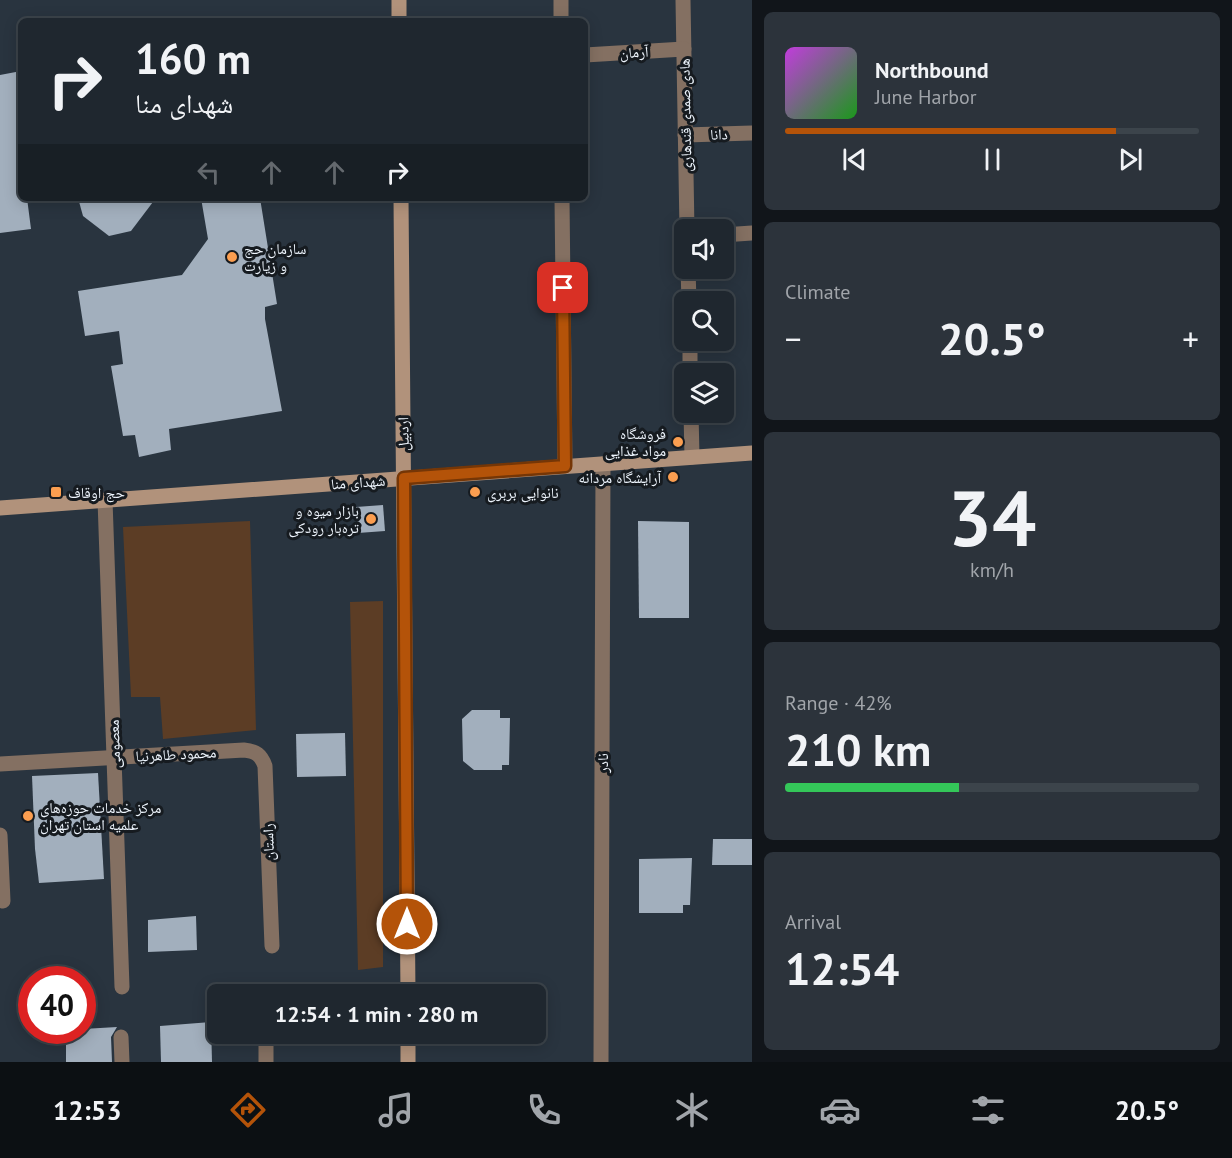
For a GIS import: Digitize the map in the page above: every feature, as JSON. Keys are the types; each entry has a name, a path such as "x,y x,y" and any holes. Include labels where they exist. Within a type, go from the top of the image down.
{"street":[{"path":"399,0 399,18"},
{"path":"561,0 561,18"},
{"name":"هادی صمدی قندهاری","path":"683,0 687,219"},
{"name":"آرمان","path":"588,55 684,49"},
{"name":"دانا","path":"686,135 752,133"},
{"name":"اردبیل","path":"401,201 408,984"},
{"path":"562,201 565,466"},
{"path":"734,234 752,232"},
{"path":"691,423 692,457"},
{"name":"شهدای منا","path":"0,508 752,453"},
{"name":"نادر","path":"601,1062 603,464"},
{"name":"معصومی","path":"105,500 122,987"},
{"name":"محمود طاهرنیا","path":"0,764 244,750"},
{"name":"راستان","path":"244,750 257,753 265,766 272,946"},
{"path":"0,835 3,900"},
{"path":"122,1037 122,1062"},
{"path":"266,1044 266,1062"},
{"path":"408,1044 408,1062"}],"shaded area":[{"path":"250,521 256,730 163,739 160,697 131,697 123,527"},
{"path":"383,601 383,967 358,970 350,602"}],"building":[{"path":"18,72 18,201 27,201 31,229 0,233 0,75"},
{"path":"79,201 154,201 131,231 109,236 83,216"},
{"path":"202,201 260,201 277,304 265,307 265,319 282,411 169,429 171,450 139,457 135,435 123,436 111,366 123,364 119,331 85,336 78,291 182,275 208,239"},
{"name":"بازار میوه و تره‌بار رودکی","path":"383,505 385,531 358,533 356,507"},
{"path":"638,521 689,522 689,618 639,618"},
{"path":"472,710 500,710 500,718 510,718 509,765 502,765 502,770 474,770 463,761 462,719"},
{"path":"345,733 346,776 297,777 296,734"},
{"path":"98,773 104,879 39,883 32,776"},
{"path":"713,839 752,839 752,865 712,865"},
{"path":"692,858 690,905 683,905 683,913 639,913 639,859"},
{"path":"196,916 197,950 148,952 148,920"},
{"path":"207,1022 207,1044 212,1044 212,1062 161,1062 160,1026"},
{"path":"117,1027 111,1037 112,1062 66,1062 66,1044 96,1044 96,1028"}],"place":[{"name":"سازمان حج و زیارت","path":"232,257"},
{"name":"فروشگاه مواد غذایی","path":"678,442"},
{"name":"آرایشگاه مردانه","path":"673,477"},
{"name":"حج اوقاف","path":"56,492"},
{"name":"نانوایی بربری","path":"475,492"},
{"name":"بازار میوه و تره‌بار رودکی","path":"371,519"},
{"name":"مرکز خدمات حوزه‌های علمیه استان تهران","path":"28,816"}],"route":[{"path":"407,924 404,478 565,466 563,288"}]}
